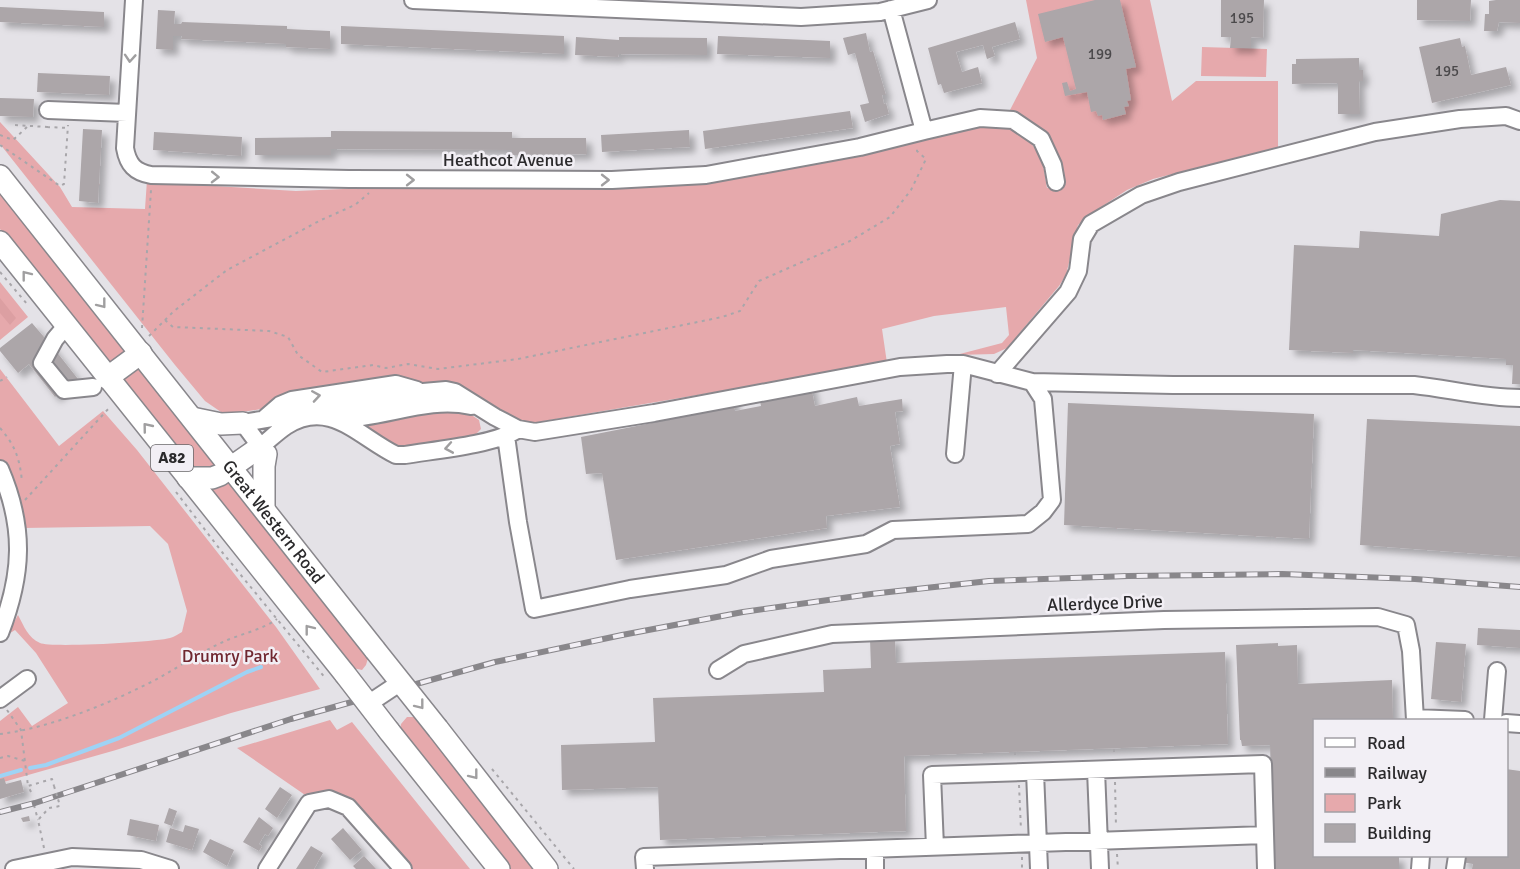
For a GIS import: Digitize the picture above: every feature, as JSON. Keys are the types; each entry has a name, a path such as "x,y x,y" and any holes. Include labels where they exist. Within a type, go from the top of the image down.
{"main road":[{"name":"Great Western Road","path":"0,176 144,346 192,418 547,869"},
{"name":"A82","path":"0,242 66,326 100,382 115,401 335,677 368,704 499,869"},
{"path":"100,382 144,346"},
{"path":"192,418 221,424 243,423"},
{"path":"180,482 212,478 266,447"},
{"path":"264,508 266,447"}],"street":[{"path":"134,0 126,156 135,170 151,176"},
{"path":"413,0 801,17 850,15 891,9 928,0"},
{"path":"891,9 920,132"},
{"path":"47,118 68,119 127,113"},
{"path":"997,374 1068,292 1078,271 1082,239 1091,224 1141,195 1179,182 1375,132 1460,119 1506,116 1520,121"},
{"name":"Heathcot Avenue","path":"151,176 361,180 612,180 706,176 860,147 980,118 1013,120 1041,139 1053,165 1056,182"},
{"path":"66,326 42,363 64,390 100,382"},
{"path":"955,454 963,364"},
{"path":"339,419 396,455 405,456 512,433 535,432 654,413 900,367 963,364 1032,382 1414,385 1452,389 1490,398 1520,398"},
{"path":"243,423 423,392 446,390 456,392 468,399 512,433 518,522 534,609 630,590 726,575 771,559 866,544 893,530 1028,524 1043,512 1052,500 1043,399 1032,382"},
{"path":"243,423 266,447 285,426 300,419 320,416 355,419 438,404 457,403 478,407"},
{"path":"0,469 15,508 19,544 12,597 0,633"},
{"name":"Allerdyce Drive","path":"718,670 744,654 832,634 1164,620 1378,616 1406,626 1411,651 1415,719"},
{"path":"1493,719 1497,671"},
{"path":"2,703 27,679"},
{"path":"368,704 401,682"},
{"path":"935,847 932,775 1263,764 1266,869"},
{"path":"1096,770 1100,869"},
{"path":"1035,772 1030,843 1039,869"},
{"path":"267,869 309,804 329,800 348,807 403,869"},
{"path":"645,869 644,857 1265,835"},
{"path":"875,849 875,869"},
{"path":"14,869 45,865 72,857 141,860 170,869"}],"path":[{"path":"0,144 60,186 64,184 68,119 47,118"},
{"path":"15,125 37,126"},
{"path":"0,135 13,140 28,126"},
{"path":"165,320 173,327 269,331 288,337 298,355 322,372 373,365 386,368 408,364 438,369 518,359 722,317 740,311 759,281 850,241 890,217 911,190 926,159 917,151 920,132"},
{"path":"142,331 151,176"},
{"path":"144,346 165,320 227,270 321,220 356,205"},
{"path":"0,272 27,305"},
{"path":"0,381 6,377"},
{"path":"22,495 22,502 115,401"},
{"path":"0,428 20,461 22,489"},
{"path":"180,482 278,619 335,677"},
{"path":"0,734 41,727 121,695 156,679 221,643 278,619"},
{"path":"2,703 21,730 28,786 32,792"},
{"path":"1114,749 1118,869"},
{"path":"1015,752 1016,773 1019,778 1030,843 1022,869"},
{"path":"0,758 8,756 25,761"},
{"path":"487,763 574,869"},
{"path":"28,786 52,779 60,806 49,808 38,820"},
{"path":"34,805 45,865"}],"green space":[{"path":"1026,0 1150,0 1172,101 1196,81 1278,81 1278,147 1153,179 1127,190 1095,211 1078,225 1066,275 1059,286 1007,348 994,354 956,355 1002,343 1009,335 1006,307 934,316 882,329 887,363 538,422 524,422 498,410 399,376 301,390 276,398 261,409 231,414 221,412 205,401 175,365 0,144 0,122 60,187 72,207 145,209 147,180 296,191 390,187 643,184 768,173 982,124 1003,125 1028,139 1042,158 1047,188 1062,184 1025,119 1010,110 1037,58"},
{"path":"1202,47 1267,49 1266,77 1201,76"},
{"path":"0,191 123,347 124,356 120,362 108,363 0,229"},
{"path":"0,282 28,317 0,340"},
{"name":"Drumry Park","path":"0,369 59,446 103,411 137,450 276,627 320,689 231,713 116,750 0,783 0,721 18,707 32,726 68,703 36,653 15,630 7,635 18,615 29,635 40,643 82,645 172,638 182,632 187,611 168,544 150,526 23,528 0,464"},
{"path":"135,369 143,371 220,471 192,467 125,382 125,378"},
{"path":"438,410 470,414 479,420 481,429 474,436 398,450 355,424"},
{"path":"229,476 368,658 362,670 353,668 206,485"},
{"path":"407,717 415,717 537,869 508,869 400,731 401,724"},
{"path":"330,720 337,730 352,722 470,869 409,869 344,796 335,792 326,792 308,797 237,748"}],"shaded area":[{"path":"0,298 16,318 10,325 0,313"}],"building":[{"path":"1095,0 1120,0 1136,67 1126,69 1131,100 1127,101 1129,106 1124,107 1126,114 1103,120 1102,115 1098,116 1096,111 1091,112 1087,92 1065,96 1062,83 1067,82 1070,91 1076,89 1063,37 1045,42 1038,14"},
{"path":"1221,0 1264,0 1263,38 1251,37 1251,48 1230,48 1231,37 1221,37"},
{"path":"1417,0 1471,0 1470,21 1417,20"},
{"path":"1520,0 1520,23 1499,22 1497,31 1484,31 1485,14 1489,14 1489,1"},
{"path":"0,7 104,12 104,27 0,22"},
{"path":"158,10 175,11 174,24 182,22 287,26 287,29 330,31 330,49 286,47 286,44 181,39 182,36 173,36 173,50 156,49"},
{"path":"1015,22 1020,39 992,47 995,56 987,59 983,45 956,52 962,72 978,67 982,83 944,93 941,84 938,85 928,48"},
{"path":"341,26 564,36 564,54 341,44"},
{"path":"866,33 870,52 873,51 886,95 882,95 889,114 865,122 860,105 869,103 855,53 848,55 843,38"},
{"path":"718,36 830,41 830,58 717,54"},
{"path":"576,37 619,40 619,37 707,38 707,55 619,54 618,57 575,55"},
{"path":"1460,38 1462,47 1465,46 1471,75 1506,67 1511,85 1432,103 1419,47"},
{"path":"1359,58 1359,70 1363,70 1363,81 1359,81 1360,114 1338,114 1338,83 1292,84 1292,64 1296,64 1296,59"},
{"path":"38,73 110,76 109,95 37,92"},
{"path":"0,98 34,99 33,117 0,116"},
{"path":"850,111 853,128 705,149 703,131"},
{"path":"83,129 102,130 98,203 79,201"},
{"path":"689,130 690,147 602,152 601,135"},
{"path":"331,131 512,132 512,138 586,138 587,154 512,155 512,150 331,149 331,155 255,155 255,138 331,137"},
{"path":"154,132 242,137 241,156 153,150"},
{"path":"1500,200 1520,201 1520,384 1512,384 1513,365 1506,365 1506,359 1353,350 1353,353 1289,350 1294,245 1359,248 1360,231 1439,236 1441,214"},
{"path":"32,323 44,337 43,345 48,341 78,379 55,397 29,364 18,373 0,351 0,348"},
{"path":"809,376 815,406 857,397 859,406 902,399 903,411 895,412 900,444 890,446 900,507 826,516 827,528 616,560 602,473 586,474 581,437 677,418 674,400 732,389 735,411 761,406 757,385"},
{"path":"1068,403 1314,414 1309,539 1064,525"},
{"path":"1367,419 1520,426 1520,557 1360,545"},
{"path":"1478,628 1520,630 1520,648 1477,645"},
{"path":"895,638 896,663 1225,652 1228,744 904,756 906,831 660,840 658,787 562,790 561,745 655,742 653,698 824,692 823,670 871,668 870,639"},
{"path":"1436,642 1466,644 1461,702 1431,699"},
{"path":"1278,643 1278,646 1297,645 1298,684 1392,680 1393,719 1313,719 1313,857 1399,857 1399,869 1274,869 1270,745 1242,746 1236,645"},
{"path":"1508,769 1520,771 1520,869 1472,869 1473,864 1461,862 1462,857 1508,857"},
{"path":"4,778 6,784 21,780 24,792 0,799 0,779"},
{"path":"280,787 292,795 277,818 265,809"},
{"path":"169,808 177,811 172,826 164,823"},
{"path":"29,816 30,821 23,822 21,818"},
{"path":"259,817 273,828 268,836 265,834 259,844 262,846 259,851 243,842"},
{"path":"130,819 159,825 156,841 127,835"},
{"path":"185,825 199,829 192,850 166,842 170,828 183,832"},
{"path":"343,828 362,850 350,860 331,839"},
{"path":"210,839 234,850 227,866 203,852"},
{"path":"311,846 323,853 314,869 296,869"},
{"path":"364,856 376,869 356,869 353,866"}],"waterway":[{"path":"30,768 46,765 119,738 261,667"},
{"path":"0,776 21,770"}],"railway":[{"path":"0,812 35,803 291,719 495,662 743,612 871,594 989,581 1128,576 1282,574 1415,579 1520,587"}]}
